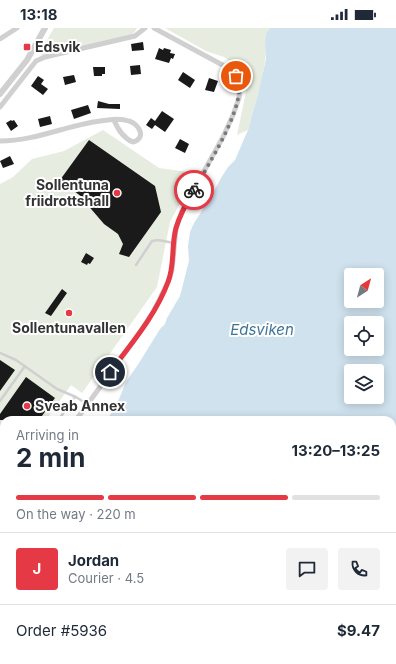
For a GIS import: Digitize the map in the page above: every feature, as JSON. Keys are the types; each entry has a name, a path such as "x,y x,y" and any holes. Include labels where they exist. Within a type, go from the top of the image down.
{"street":[{"path":"0,39 17,28"},
{"path":"0,94 27,60 45,28"},
{"path":"0,107 36,61 48,56 135,36 145,28"},
{"path":"79,416 138,335 162,296 172,270 176,228 182,211 211,160 233,115 239,98 240,86 236,76 228,68 154,28"},
{"path":"0,142 34,138 81,124 109,119 126,120 135,123 140,130 138,140 133,142 125,138 114,120"}],"lane":[{"path":"136,265 152,241 158,240 174,243"},
{"path":"0,353 16,360 57,390 76,397 87,404"},
{"path":"0,401 25,366"},
{"path":"62,416 72,400 76,397"}],"shaded area":[{"path":"54,28 137,28 131,35 42,56 40,52"},
{"path":"165,28 270,28 266,40 266,57 262,78 248,130 237,135 246,92 243,74 237,66 224,57 206,51"},
{"name":"Sollentunavallen","path":"103,130 159,168 196,173 170,222 157,287 82,393 71,385 49,416 0,416 0,184 13,177 32,159 64,151"}],"water":[{"name":"Edsviken","path":"270,28 396,28 396,416 109,416 114,410 126,382 160,329 165,324 180,296 189,261 188,246 190,232 221,178 228,167 235,160 248,130 266,59 266,34"}],"building":[{"path":"143,42 144,50 132,51 131,44"},
{"path":"159,48 163,50 164,48 171,50 170,53 175,54 169,63 155,59"},
{"path":"140,65 141,74 131,75 130,66"},
{"path":"93,67 105,67 105,74 102,74 102,76 94,76"},
{"path":"183,72 195,80 190,88 178,80"},
{"path":"74,75 76,82 65,85 63,77"},
{"path":"38,76 44,80 41,84 48,89 43,95 31,86"},
{"path":"209,78 218,81 214,92 205,90"},
{"path":"98,101 109,104 120,104 120,109 97,108"},
{"path":"88,105 91,113 74,119 71,110"},
{"path":"162,111 174,119 165,132 155,125 152,129 146,125 151,118 155,121"},
{"path":"50,116 52,124 40,127 38,119"},
{"path":"14,120 18,126 11,131 6,123"},
{"path":"180,139 189,144 185,153 175,148"},
{"name":"Sollentuna friidrottshall","path":"89,140 155,186 161,212 129,257 119,254 123,244 118,234 104,224 86,203 87,201 60,180"},
{"path":"10,156 14,164 3,168 0,161"},
{"path":"86,253 94,258 90,264 88,263 87,265 81,262"},
{"path":"62,289 67,293 51,316 45,313"},
{"path":"0,360 15,370 0,391"},
{"name":"Sveab Annex","path":"26,377 55,398 42,416 0,416"}],"way so far":[{"path":"194,190 223,137 233,115 239,98 240,86 236,76"}],"place":[{"name":"Edsvik","path":"27,47"},
{"name":"Sollentuna friidrottshall","path":"117,193"},
{"name":"Sollentunavallen","path":"69,313"},
{"name":"Sveab Annex","path":"27,406"}],"route":[{"path":"110,372 138,335 162,296 172,270 176,228 182,211 194,190"}]}
